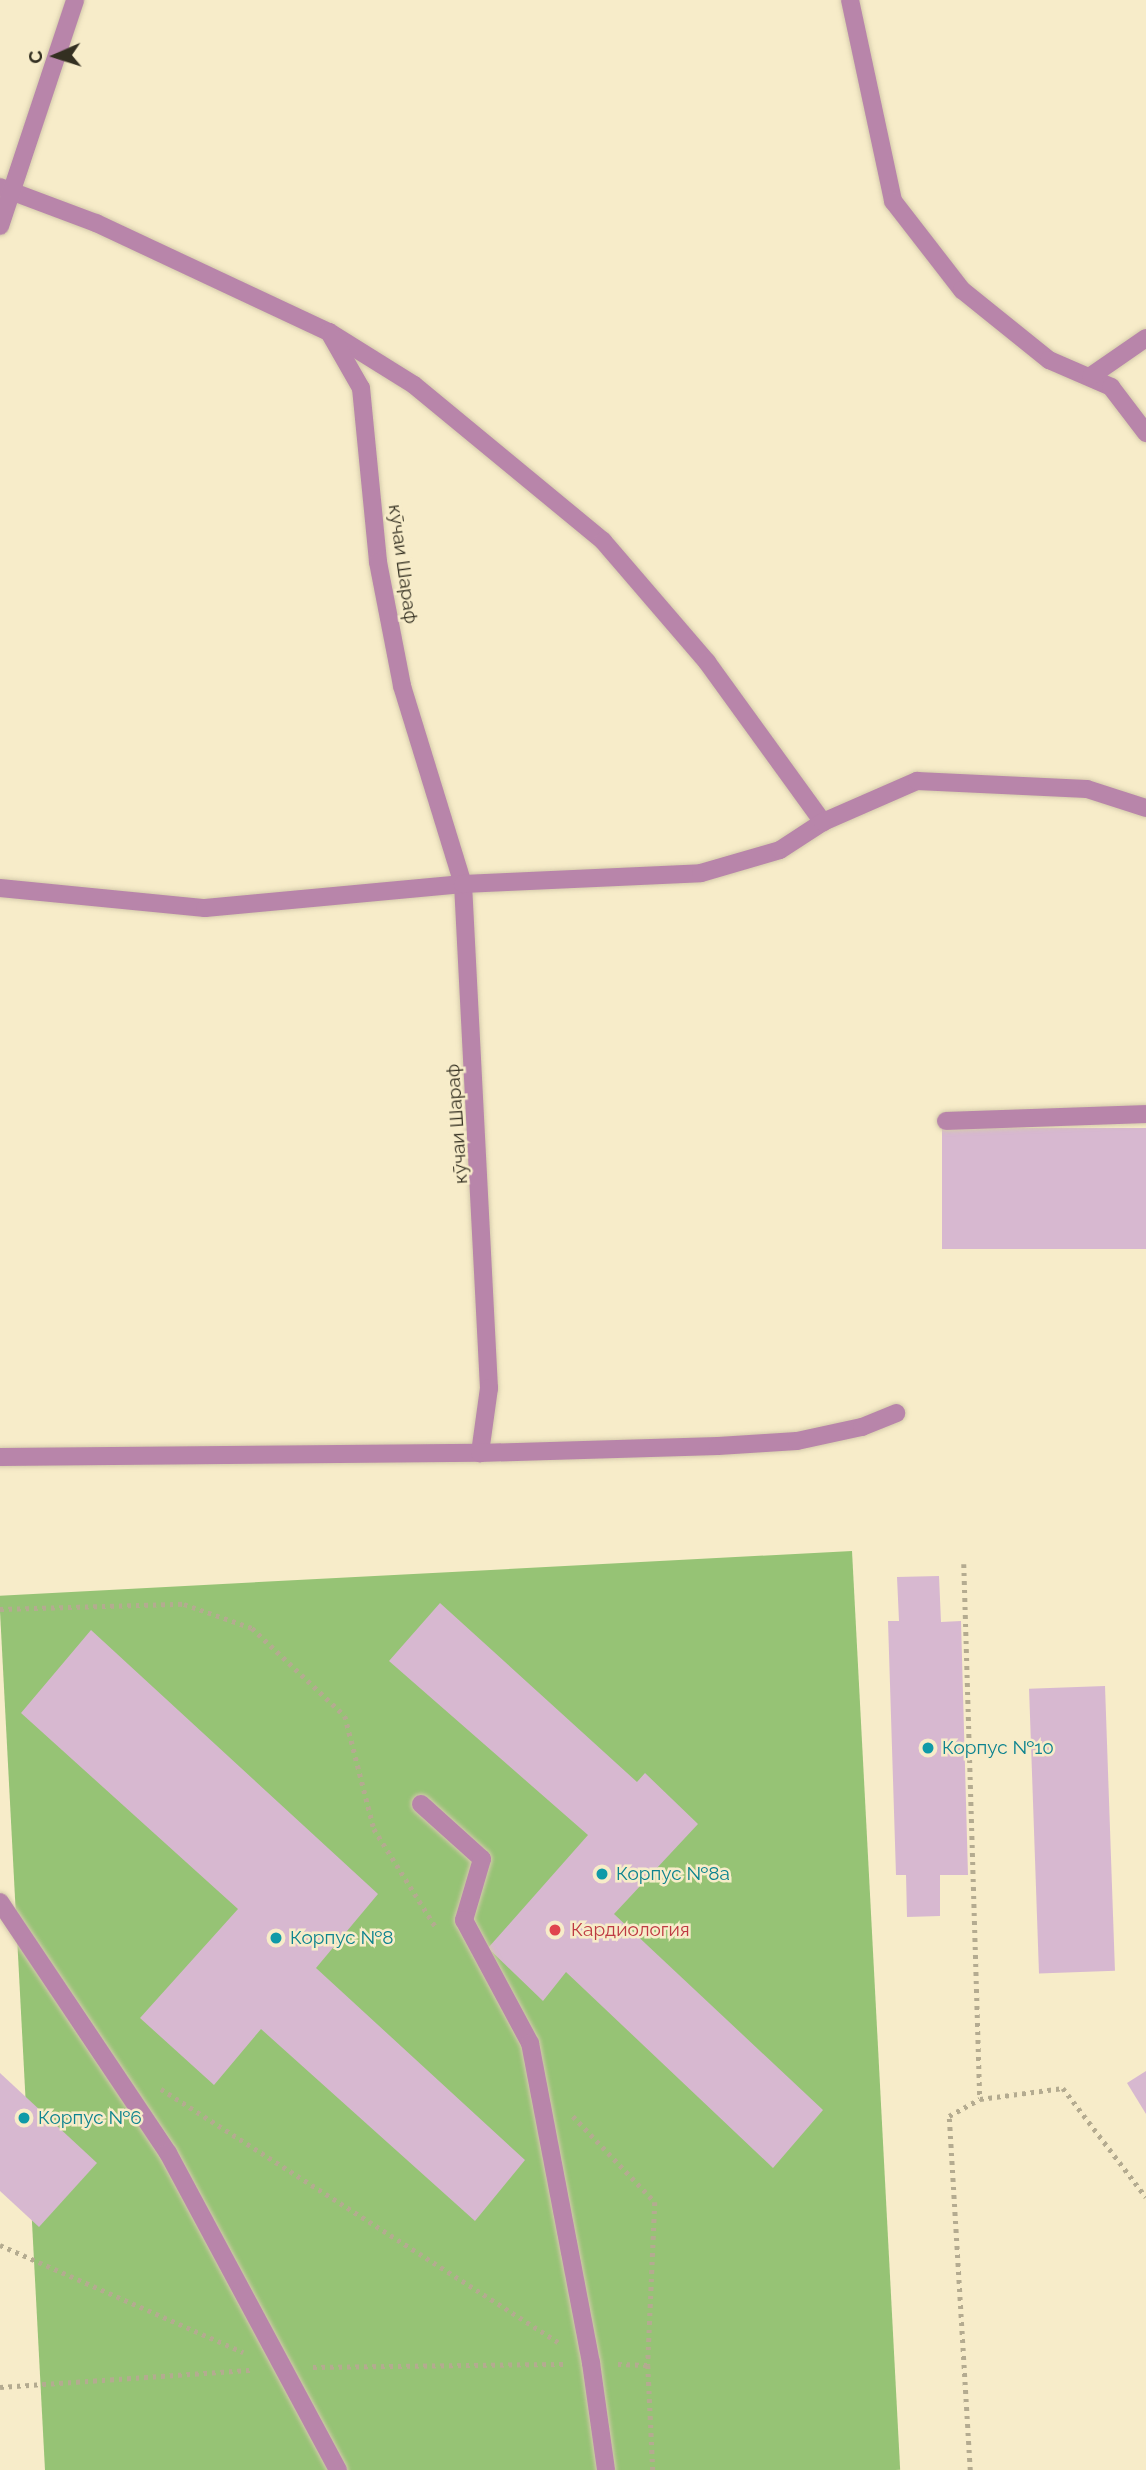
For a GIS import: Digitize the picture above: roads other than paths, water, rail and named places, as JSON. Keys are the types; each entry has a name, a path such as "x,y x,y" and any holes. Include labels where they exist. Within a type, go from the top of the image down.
{"street":[{"path":"0,226 5,187 75,0"},
{"path":"850,0 893,201 962,290 1049,360 1111,387 1146,433"},
{"path":"5,187 329,332 414,385 603,541 707,662 823,822"},
{"name":"кӯчаи Шараф","path":"329,332 361,388 379,562 402,686 463,884 483,1197 489,1388 480,1453"},
{"path":"1091,376 1146,338"},
{"path":"0,888 205,908 463,884 701,873 780,850 823,822 917,781 1087,789 1146,808"},
{"path":"946,1121 1146,1114"},
{"path":"0,1457 480,1453 797,1441 862,1427 896,1413"},
{"path":"421,1804 482,1859 464,1920 530,2043 592,2364 606,2470"},
{"path":"0,1902 169,2153 279,2368 338,2470"}],"place":[{"name":"Корпус №10","path":"928,1748"},
{"name":"Корпус №8а","path":"602,1874"},
{"name":"Кардиология","path":"555,1930"},
{"name":"Корпус №8","path":"276,1938"},
{"name":"Корпус №6","path":"24,2118"}]}
